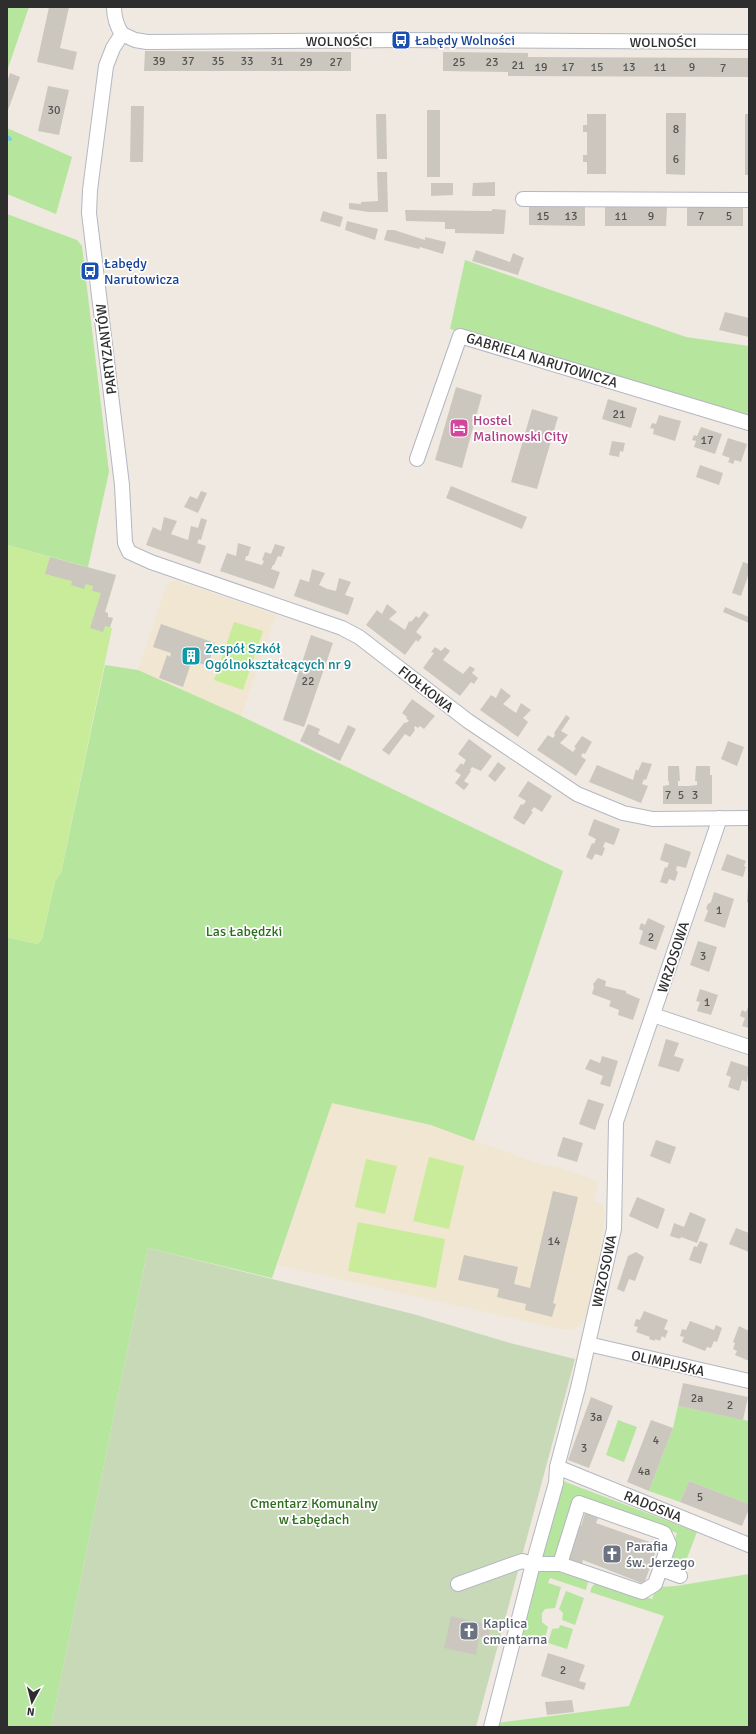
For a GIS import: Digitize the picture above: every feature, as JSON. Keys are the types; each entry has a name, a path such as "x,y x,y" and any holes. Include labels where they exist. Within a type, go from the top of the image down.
{"street":[{"path":"114,7 114,16 117,27 122,34"},
{"name":"WOLNOŚCI","path":"122,34 135,40 154,42 400,40 749,42"},
{"name":"PARTYZANTÓW","path":"122,34 113,48 106,66 90,190 89,213 122,485 125,543 129,552"},
{"path":"523,199 749,200"},
{"name":"GABRIELA NARUTOWICZA","path":"417,459 460,336 749,423"},
{"name":"FIOŁKOWA","path":"129,552 144,560 342,628 360,637 468,721 577,794 623,814 652,819 749,818"},
{"name":"WRZOSOWA","path":"491,1727 533,1564 555,1487 556,1467 578,1388 614,1229 616,1122 720,818"},
{"path":"653,1015 749,1047"},
{"name":"OLIMPIJSKA","path":"588,1344 749,1381"},
{"name":"RADOSNA","path":"556,1467 749,1546"},
{"path":"458,1584 522,1561 533,1564 560,1564 642,1592 655,1584 669,1544 664,1534 579,1503 560,1564"},
{"path":"661,1569 680,1576"}],"shaded area":[{"path":"175,580 276,615 241,716 138,670 167,584"},
{"path":"332,1102 431,1125 546,1166 554,1166 598,1181 594,1201 602,1204 605,1216 595,1280 588,1312 583,1322 572,1330 560,1329 277,1265"}],"green space":[{"path":"7,7 29,7 7,71"},
{"path":"7,128 72,157 56,214 7,194"},
{"path":"7,214 77,240 82,246 109,472 88,567 7,545"},
{"path":"465,260 686,337 749,346 749,415 450,329"},
{"path":"7,545 116,575 105,612 108,613 108,617 113,618 110,627 112,628 61,873 55,881 42,939 37,944 7,937"},
{"path":"234,622 263,631 243,690 214,680"},
{"name":"Las Łabędzki","path":"105,665 138,670 241,716 563,871 474,1141 431,1125 332,1103 272,1278 148,1248 51,1727 7,1727 7,937 37,944 42,939 55,881 61,873"},
{"path":"429,1157 464,1166 449,1229 413,1221"},
{"path":"366,1159 397,1166 385,1214 355,1207"},
{"path":"358,1222 445,1239 436,1288 348,1271"},
{"name":"Cmentarz Komunalny w Łabędach","path":"148,1248 413,1314 510,1343 575,1359 476,1727 51,1727"},
{"path":"678,1406 749,1421 749,1504 689,1481 680,1502 649,1491 673,1428"},
{"path":"618,1420 637,1427 624,1462 606,1455"},
{"path":"563,1481 697,1532 682,1571 670,1553 677,1533 575,1496 554,1557 542,1557"},
{"path":"539,1568 579,1574 589,1578 586,1590 550,1578 548,1583 561,1587 555,1608 545,1609 542,1613 542,1622 548,1627 544,1642 521,1635"},
{"path":"749,1574 749,1727 496,1727 497,1723 629,1706 664,1616 590,1592 597,1581 652,1599 657,1587 676,1586"},
{"path":"566,1591 584,1598 575,1625 562,1620 563,1613 559,1609"},
{"path":"560,1625 573,1629 567,1649 548,1643 552,1629 559,1628"}],"building":[{"path":"49,7 69,7 60,48 77,52 73,70 37,62"},
{"path":"145,51 351,52 351,71 144,71"},
{"path":"443,52 528,53 528,57 749,58 749,77 508,76 508,72 443,71"},
{"path":"10,73 20,77 7,113 7,82"},
{"path":"48,86 69,90 59,135 38,131"},
{"path":"131,106 144,106 143,162 130,162"},
{"path":"427,110 440,110 440,177 427,177"},
{"path":"666,113 686,113 685,175 666,174"},
{"path":"376,114 386,114 387,159 377,159"},
{"path":"587,114 606,114 606,174 587,174 587,162 583,162 583,155 587,155 587,132 583,132 583,125 587,125"},
{"path":"745,114 749,114 749,175 745,175"},
{"path":"377,172 387,172 388,212 369,212 349,209 349,203 361,204 361,202 378,201"},
{"path":"495,182 495,196 472,196 473,183"},
{"path":"431,183 453,183 453,195 431,196"},
{"path":"529,206 585,206 585,226 529,225"},
{"path":"605,206 667,207 666,226 605,226"},
{"path":"687,207 743,207 743,226 687,226"},
{"path":"492,209 506,210 504,234 455,233 455,229 445,229 445,222 406,221 405,210 492,211"},
{"path":"323,211 343,217 340,227 320,221"},
{"path":"347,221 378,229 375,240 345,230"},
{"path":"387,230 394,230 425,240 425,237 446,242 443,254 420,247 419,249 384,240"},
{"path":"476,250 510,262 513,253 524,258 518,275 472,261"},
{"path":"725,312 749,318 749,337 719,330"},
{"path":"456,387 482,395 462,468 435,460"},
{"path":"608,399 637,408 631,428 602,419"},
{"path":"532,409 558,417 537,489 511,482"},
{"path":"659,415 681,421 675,441 653,434 654,429 650,428 652,423 656,424"},
{"path":"701,427 722,434 715,454 694,447 696,441 692,440 694,435 697,436"},
{"path":"728,438 747,444 741,462 735,460 733,464 728,462 730,458 722,455"},
{"path":"612,441 625,443 623,452 620,451 619,457 609,455"},
{"path":"700,465 723,473 719,485 696,477"},
{"path":"451,486 527,517 522,529 446,498"},
{"path":"201,491 207,493 198,513 184,507 190,496 197,499"},
{"path":"164,517 177,521 171,534 188,540 191,526 198,528 201,518 207,520 201,540 199,539 197,543 206,546 200,564 146,545 153,527 161,531"},
{"path":"238,543 251,547 245,560 262,565 265,552 271,554 275,544 285,547 281,557 278,556 271,569 280,572 274,589 220,571 227,553 236,556"},
{"path":"50,557 116,575 105,612 108,613 108,617 113,618 110,627 105,626 103,632 90,628 101,593 92,591 93,586 86,584 84,589 71,585 72,581 45,574"},
{"path":"743,562 749,564 749,573 741,596 732,593"},
{"path":"312,569 325,573 319,585 327,589 336,591 339,578 351,582 345,595 354,598 348,615 294,596 300,579 309,582"},
{"path":"387,604 397,612 389,619 405,630 409,621 411,622 416,616 419,618 424,611 429,615 416,632 422,637 418,642 416,640 405,655 366,625 377,610 382,614"},
{"path":"725,607 749,617 749,623 723,612"},
{"name":"Zespół Szkół Ogólnokształcących nr 9","path":"161,624 215,643 208,666 191,660 183,687 159,678 167,655 170,657 171,653 153,647"},
{"path":"311,635 333,643 304,727 283,720"},
{"path":"435,647 441,651 445,647 450,651 443,660 463,674 470,666 475,669 472,673 478,678 474,684 471,682 460,696 423,668 434,653 431,652"},
{"path":"501,688 511,696 503,704 516,713 521,703 531,710 523,718 528,722 518,737 480,710 491,695 496,698"},
{"path":"412,699 435,716 424,729 420,726 418,728 415,726 415,730 410,737 405,734 389,755 382,750 405,722 406,723 409,721 402,713"},
{"path":"566,715 570,718 561,731 568,735 560,743 573,752 576,748 574,747 582,736 592,742 585,754 583,753 581,756 586,760 576,776 537,750 548,735 553,738 555,735 554,733"},
{"path":"308,724 320,729 318,734 339,744 348,725 356,729 340,761 300,741"},
{"path":"469,739 492,756 481,771 472,767 464,781 469,784 464,790 455,783 461,775 455,771 461,763 463,765 466,760 458,754"},
{"path":"728,741 744,747 737,766 721,759"},
{"path":"498,762 506,768 495,782 488,776"},
{"path":"642,762 652,764 646,780 644,779 642,784 648,786 641,803 589,782 597,765 633,780 636,769 638,771"},
{"path":"668,766 679,766 680,781 678,781 678,786 688,786 697,785 697,781 695,781 696,766 710,766 710,775 712,775 712,804 663,804 663,786 669,785"},
{"path":"528,781 552,796 542,812 534,807 531,811 533,812 524,825 513,818 521,804 523,805 526,801 518,796"},
{"path":"594,819 620,829 614,845 605,842 603,847 605,848 602,856 595,854 592,860 586,857 592,843 594,844 596,839 588,835"},
{"path":"665,843 691,852 686,868 677,866 676,870 678,872 675,881 669,879 667,884 660,882 665,867 667,868 669,863 660,860"},
{"path":"727,854 746,861 743,877 721,870"},
{"path":"748,887 749,888 749,903 747,902"},
{"path":"714,892 734,899 725,928 704,921 708,911 706,908 711,902"},
{"path":"648,918 665,926 656,950 639,944 643,931 639,929 641,923 645,925"},
{"path":"698,941 717,947 709,972 690,965"},
{"path":"598,978 606,981 605,986 626,991 626,993 640,999 633,1020 618,1015 619,1010 609,1006 611,1001 592,994 594,987 593,984"},
{"path":"700,989 718,995 711,1015 697,1011 700,1002 696,1001"},
{"path":"749,1005 749,1028 742,1026 745,1018 740,1016 742,1010 746,1012"},
{"path":"666,1039 679,1043 674,1056 684,1059 679,1072 658,1066"},
{"path":"602,1056 618,1061 610,1087 600,1084 603,1076 585,1069 590,1059 600,1063"},
{"path":"731,1061 749,1067 747,1082 742,1080 739,1091 728,1087 731,1077 726,1075"},
{"path":"588,1099 604,1104 595,1130 579,1124"},
{"path":"563,1137 583,1143 577,1162 557,1156"},
{"path":"656,1140 676,1147 670,1164 650,1156"},
{"path":"553,1191 578,1197 553,1303 556,1304 552,1317 525,1310 526,1304 497,1297 499,1289 458,1280 464,1255 518,1267 514,1284 530,1288"},
{"path":"637,1197 665,1209 658,1229 629,1216"},
{"path":"690,1212 706,1219 697,1243 681,1237 680,1239 670,1236 674,1223 684,1227"},
{"path":"736,1228 749,1233 749,1252 729,1244"},
{"path":"700,1241 708,1244 701,1264 689,1260 694,1246 697,1247"},
{"path":"636,1252 644,1257 635,1281 629,1279 624,1292 617,1289 628,1256"},
{"path":"644,1311 668,1320 664,1329 668,1331 665,1338 662,1336 660,1341 655,1339 655,1341 649,1339 650,1337 636,1332 638,1327 634,1326 636,1319 640,1320"},
{"path":"690,1321 714,1330 716,1325 722,1328 717,1342 714,1341 711,1348 707,1347 705,1351 682,1342 684,1337 680,1336 682,1329 686,1330"},
{"path":"739,1326 749,1331 749,1361 735,1355 737,1351 733,1349 735,1343 733,1342"},
{"path":"683,1383 748,1397 743,1420 678,1406"},
{"path":"591,1397 613,1406 589,1468 568,1460"},
{"path":"651,1420 673,1428 649,1491 627,1482"},
{"path":"689,1481 749,1504 749,1509 742,1526 680,1502"},
{"name":"Parafia św. Jerzego","path":"585,1513 598,1518 596,1523 658,1545 644,1584 583,1560 582,1564 568,1560 573,1548 570,1546 578,1525 581,1526"},
{"name":"Kaplica cmentarna","path":"451,1616 491,1625 488,1639 479,1637 476,1655 444,1648"},
{"path":"548,1653 585,1665 579,1681 586,1683 584,1690 541,1676"},
{"path":"572,1700 574,1712 547,1715 545,1702"}],"place":[{"name":"Łabędy Wolności","path":"401,40"},
{"name":"Łabędy Narutowicza","path":"90,271"},
{"name":"Hostel Malinowski City","path":"459,428"},
{"name":"Zespół Szkół Ogólnokształcących nr 9","path":"191,656"},
{"name":"Parafia św. Jerzego","path":"612,1554"},
{"name":"Kaplica cmentarna","path":"469,1631"}]}
